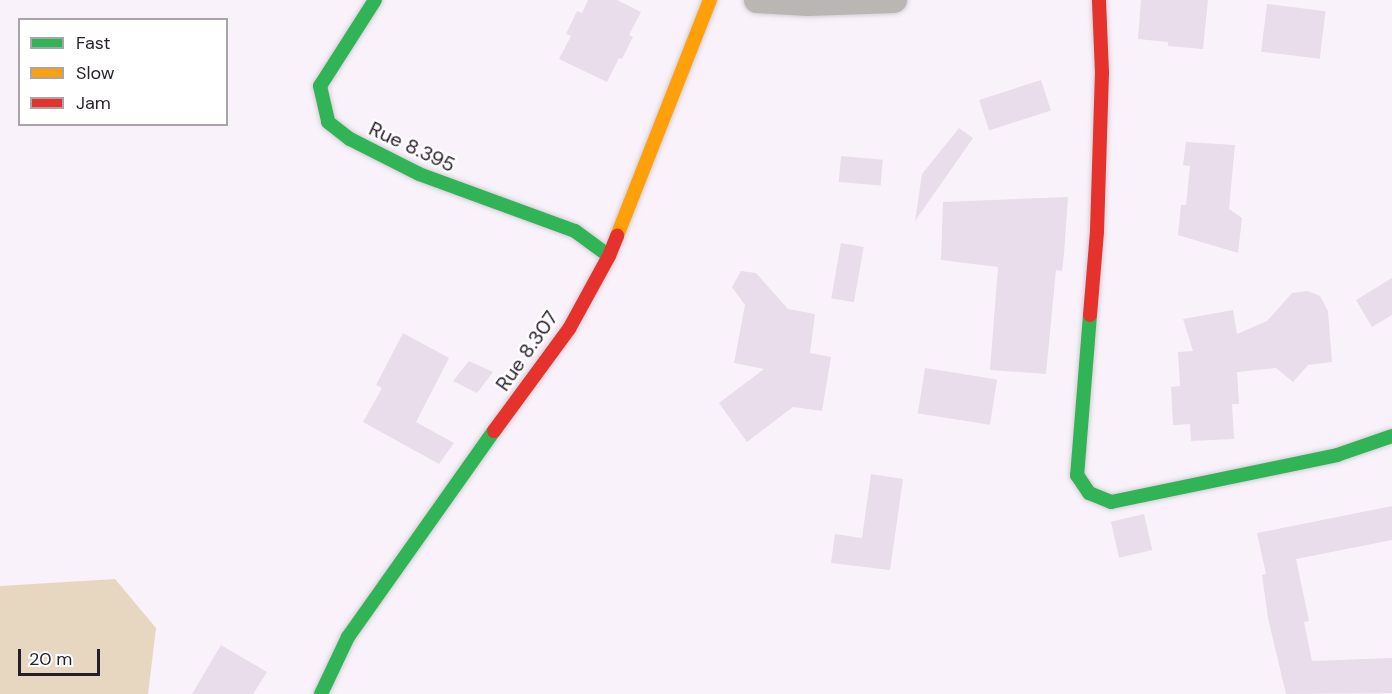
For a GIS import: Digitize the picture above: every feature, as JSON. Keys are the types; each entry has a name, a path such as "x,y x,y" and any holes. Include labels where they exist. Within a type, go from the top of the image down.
{"street":[{"name":"Rue 8.395","path":"375,0 320,86 328,122 350,140 419,174 487,201 576,231 609,256"},
{"name":"Rue 8.307","path":"321,694 348,637 415,539 568,329 609,256 710,0"},
{"path":"757,0 808,3 894,0"},
{"path":"1100,0 1102,73 1097,231 1077,475 1089,493 1112,502 1337,455 1392,436"}],"shaded area":[{"path":"115,579 156,628 148,694 0,694 0,586"}],"building":[{"path":"588,0 617,0 641,12 629,35 633,37 607,82 559,59 571,36 566,34 577,11 582,13"},
{"path":"1141,0 1208,0 1203,49 1168,46 1168,42 1138,39"},
{"path":"1267,4 1326,11 1320,59 1261,52"},
{"path":"1041,80 1051,110 989,131 979,100"},
{"path":"959,128 973,138 915,221 922,174"},
{"path":"1186,142 1235,145 1229,209 1242,218 1238,253 1178,235 1181,205 1186,205 1190,166 1183,165"},
{"path":"841,156 883,160 881,186 839,182"},
{"path":"1068,197 1062,271 1056,270 1046,374 990,370 998,267 941,260 943,202"},
{"path":"841,243 864,247 854,302 831,298"},
{"path":"741,271 756,273 788,309 815,314 810,353 831,357 822,411 793,407 747,442 719,403 764,369 734,363 745,305 732,287"},
{"path":"1392,278 1392,315 1372,327 1356,300"},
{"path":"1308,291 1320,296 1328,311 1332,362 1308,365 1293,382 1276,368 1237,372 1239,404 1232,404 1234,439 1191,441 1190,424 1173,425 1171,387 1180,386 1178,352 1193,351 1183,319 1233,310 1237,334 1267,321 1292,293"},
{"path":"403,333 449,358 416,422 454,443 439,464 363,422 382,388 376,385"},
{"path":"469,361 493,372 477,393 453,381"},
{"path":"925,368 997,379 990,425 918,413"},
{"path":"871,474 903,479 890,570 831,563 835,534 862,538"},
{"path":"1392,506 1392,540 1296,559 1309,621 1304,622 1312,661 1392,658 1392,693 1286,694 1268,618 1262,575 1266,574 1257,533"},
{"path":"1144,514 1152,550 1119,558 1111,522"},
{"path":"221,645 267,672 253,694 192,694"}],"traffic: fast":[{"path":"375,0 320,86 328,122 350,139 419,174 575,231 609,256"},
{"path":"1090,315 1077,475 1089,493 1111,502 1337,455 1392,436"},
{"path":"321,694 348,637 494,431"}],"traffic: slow":[{"path":"617,236 710,0"}],"traffic: jam":[{"path":"1090,315 1097,231 1102,73 1099,0"},
{"path":"494,431 569,329 609,256 617,236"}]}
